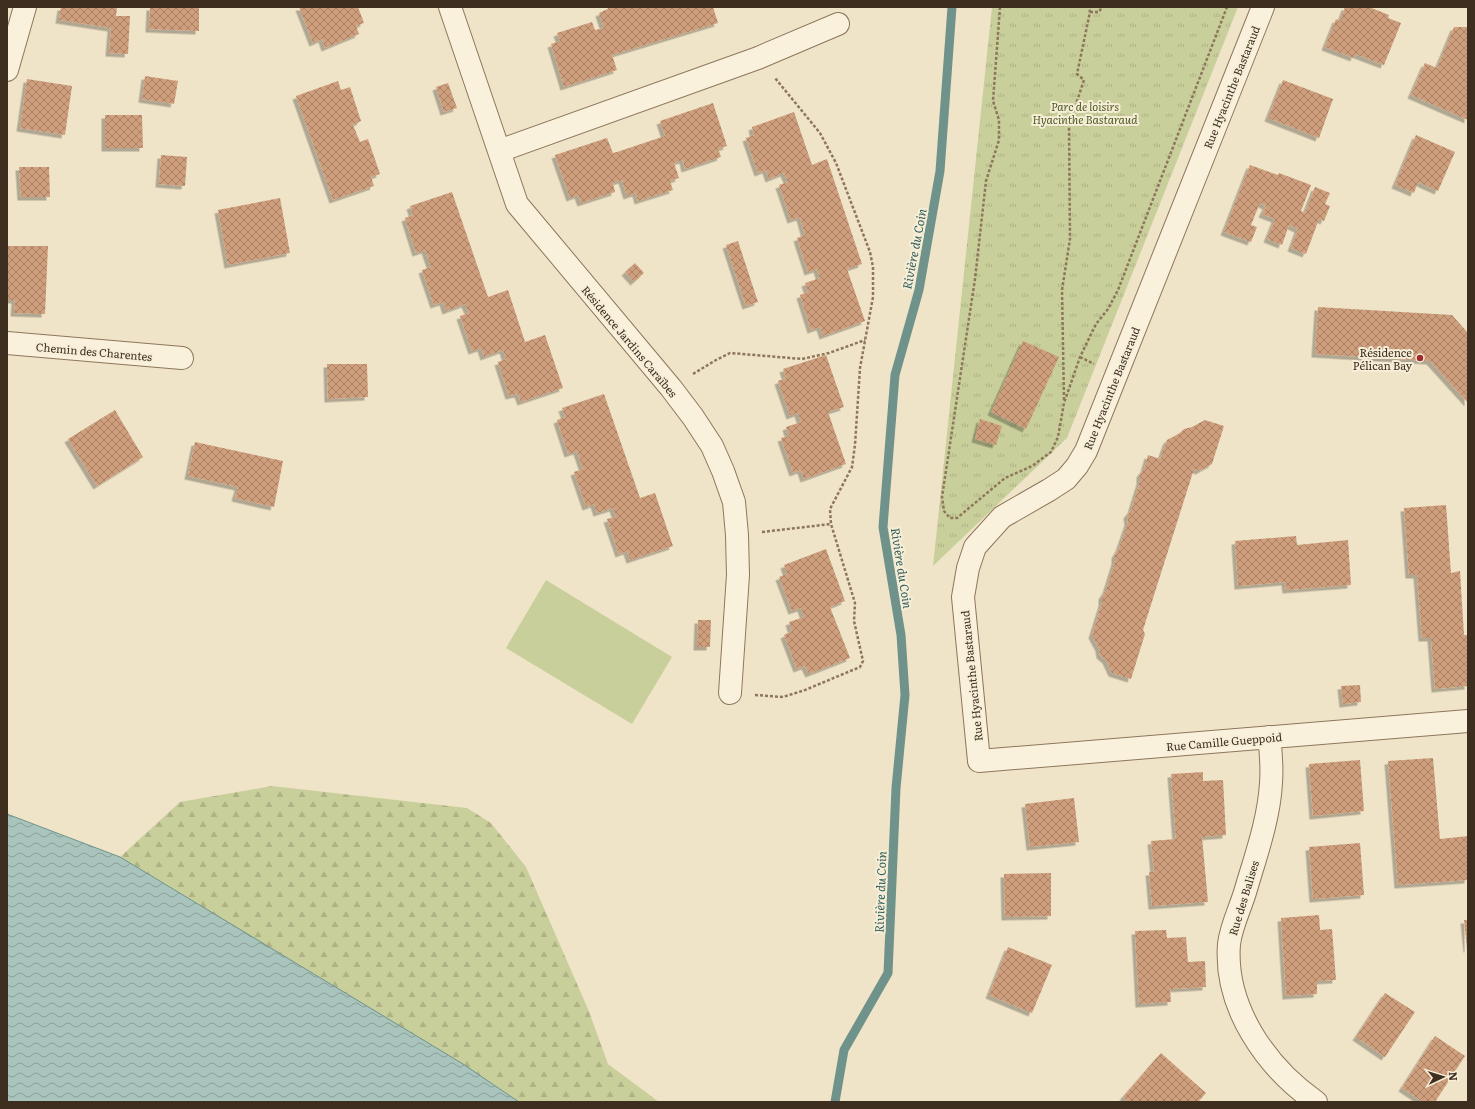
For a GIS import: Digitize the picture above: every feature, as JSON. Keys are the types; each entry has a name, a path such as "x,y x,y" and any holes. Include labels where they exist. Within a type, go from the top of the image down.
{"street":[{"path":"7,70 25,7"},
{"name":"Résidence Jardins Caraïbes","path":"450,7 517,204 671,388 693,417 712,446 723,471 734,502 737,535 738,575 730,693"},
{"name":"Rue Hyacinthe Bastaraud","path":"979,761 963,597 968,568 975,548 1002,517 1066,479 1077,466 1086,451 1108,400 1263,7"},
{"path":"499,152 758,58 838,24"},
{"name":"Chemin des Charentes","path":"7,343 182,358"},
{"name":"Rue Camille Gueppoid","path":"979,761 1468,721"},
{"name":"Rue des Balises","path":"1269,737 1271,782 1267,812 1246,890 1229,943 1229,965 1234,989 1251,1033 1285,1077 1316,1102"}],"path":[{"path":"1000,7 993,100 999,120 999,140 986,181 975,279 942,497 944,511 950,518 957,518 1005,478 1032,466 1051,452 1058,437 1064,403 1080,357 1096,324 1108,309 1118,290 1227,7"},
{"path":"1064,403 1062,290 1070,239 1069,125 1084,80 1076,74 1090,12 1089,7"},
{"path":"1090,12 1099,12 1102,7"},
{"path":"730,693 783,697 805,690 860,667 863,661 854,621 854,603 831,524 830,509 852,467 855,445 860,368 873,297 874,267 870,252 836,163 820,133 758,58"},
{"path":"671,388 730,353 802,359 829,353 865,340"},
{"path":"737,535 831,524"}],"green space":[{"name":"Parc de loisirs Hyacinthe Bastaraud","path":"992,7 1238,7 1067,438 933,566"},
{"path":"546,580 672,657 632,724 506,648"},
{"path":"272,786 467,808 491,823 526,867 588,1009 608,1064 659,1102 515,1102 366,1006 120,857 180,802"}],"water":[{"path":"7,814 120,857 463,1064 519,1102 7,1102"}],"building":[{"path":"61,7 117,7 116,16 130,16 128,54 109,53 111,28 59,20"},
{"path":"150,7 199,7 199,31 149,29"},
{"path":"299,7 358,7 364,23 356,26 359,34 325,48 322,39 313,43"},
{"path":"607,7 713,7 718,23 612,55 617,70 564,87 551,44 560,41 557,33 592,22 595,30 604,28 599,13 608,9"},
{"path":"1345,7 1369,7 1389,15 1388,18 1401,23 1384,65 1355,54 1354,58 1325,47 1336,19 1340,21"},
{"path":"1454,27 1468,27 1468,120 1411,95 1425,63 1437,68"},
{"path":"145,76 178,81 174,104 142,99"},
{"path":"27,79 72,86 65,135 20,128"},
{"path":"1283,80 1333,99 1319,138 1268,118"},
{"path":"338,81 341,90 350,87 361,121 353,125 360,142 368,139 380,174 371,177 374,186 333,200 296,96"},
{"path":"448,83 457,108 444,112 436,87"},
{"path":"713,103 727,146 718,149 721,157 685,169 683,160 674,163 679,178 670,181 673,190 638,201 636,193 627,196 622,180 613,183 615,192 581,203 578,195 570,198 555,155 607,138 613,153 617,152 665,136 660,121"},
{"path":"794,112 812,165 827,159 862,264 847,269 865,321 823,336 820,327 811,330 800,295 808,292 805,283 820,278 817,269 808,272 797,238 805,235 800,217 791,220 779,185 788,182 784,173 769,179 766,170 758,173 746,138 754,135 752,127"},
{"path":"105,115 142,115 143,148 105,148"},
{"path":"1416,135 1455,152 1438,191 1418,182 1414,193 1395,185"},
{"path":"161,155 187,157 185,186 159,184"},
{"path":"1250,165 1278,175 1279,173 1311,185 1301,211 1305,213 1315,187 1330,193 1325,204 1330,206 1324,221 1319,219 1306,254 1291,248 1298,229 1289,225 1282,245 1267,239 1275,219 1262,214 1266,206 1260,203 1251,225 1257,227 1251,242 1224,232"},
{"path":"19,167 49,167 50,197 21,197"},
{"path":"452,192 488,297 508,290 525,342 545,335 563,388 521,402 518,394 509,396 498,362 506,359 503,350 484,357 481,348 472,351 460,316 469,313 465,304 446,311 443,302 434,305 422,270 431,267 425,250 416,253 405,218 413,215 410,206"},
{"path":"280,198 290,253 228,265 218,210"},
{"path":"738,241 758,302 746,306 726,245"},
{"path":"7,246 48,246 45,314 14,313 15,300 7,300"},
{"path":"635,263 644,273 634,282 625,272"},
{"name":"Résidence Pélican Bay","path":"1318,307 1452,315 1468,333 1468,403 1430,361 1315,354"},
{"path":"1023,341 1059,357 1026,429 991,412"},
{"path":"826,355 844,407 828,412 846,464 804,479 801,470 793,473 781,438 789,436 786,427 801,422 798,413 790,416 778,381 786,378 783,369"},
{"path":"327,364 367,364 368,397 328,399"},
{"path":"604,394 640,498 655,493 673,546 630,560 627,551 619,554 607,519 616,517 613,508 597,513 594,504 586,507 574,472 583,469 577,451 568,454 557,420 565,417 562,408"},
{"path":"115,410 143,457 97,486 68,439"},
{"path":"980,419 1002,426 996,445 975,439"},
{"path":"1205,420 1224,426 1212,464 1199,471 1194,469 1143,630 1145,634 1131,679 1112,673 1106,660 1100,655 1099,648 1092,635 1102,603 1102,596 1106,590 1115,561 1115,555 1128,522 1127,515 1131,510 1140,481 1140,474 1144,469 1148,455 1160,459 1167,440 1184,429 1192,427"},
{"path":"195,442 283,461 274,507 235,498 238,487 188,476"},
{"path":"1446,505 1451,573 1460,571 1464,635 1468,635 1468,686 1435,689 1431,638 1422,638 1417,575 1409,575 1404,508"},
{"path":"1296,536 1297,545 1348,540 1351,585 1286,590 1285,582 1238,586 1235,541"},
{"path":"826,549 845,601 830,607 850,658 809,674 805,666 797,669 784,635 792,631 789,622 804,617 801,608 792,611 779,577 787,574 784,565"},
{"path":"698,620 711,620 710,647 697,647"},
{"path":"1360,685 1361,702 1343,704 1341,686"},
{"path":"1433,758 1440,839 1468,836 1468,880 1398,885 1388,761"},
{"path":"1360,760 1364,811 1313,816 1309,764"},
{"path":"1203,772 1203,781 1223,780 1226,835 1202,837 1208,902 1152,906 1149,872 1154,872 1151,841 1176,839 1171,774"},
{"path":"1074,798 1079,842 1030,847 1025,804"},
{"path":"1360,843 1364,895 1313,899 1309,847"},
{"path":"1051,873 1051,916 1005,917 1004,874"},
{"path":"1319,915 1320,930 1332,929 1336,980 1317,981 1317,994 1286,996 1281,918"},
{"path":"1464,920 1468,920 1468,949 1467,949"},
{"path":"1166,930 1167,938 1186,937 1188,962 1205,961 1206,987 1170,989 1171,1002 1139,1004 1135,931"},
{"path":"1008,947 1052,965 1032,1013 989,995"},
{"path":"1385,993 1415,1012 1385,1057 1356,1037"},
{"path":"1435,1036 1465,1056 1435,1102 1423,1102 1402,1088"},
{"path":"1161,1053 1206,1093 1198,1102 1128,1102 1123,1097"}],"waterway":[{"name":"Rivière du Coin","path":"835,1102 844,1050 888,973 896,788 905,695 901,635 883,527 895,375 919,290 940,171 952,7"}],"place":[{"name":"Résidence Pélican Bay","path":"1420,358"}]}
